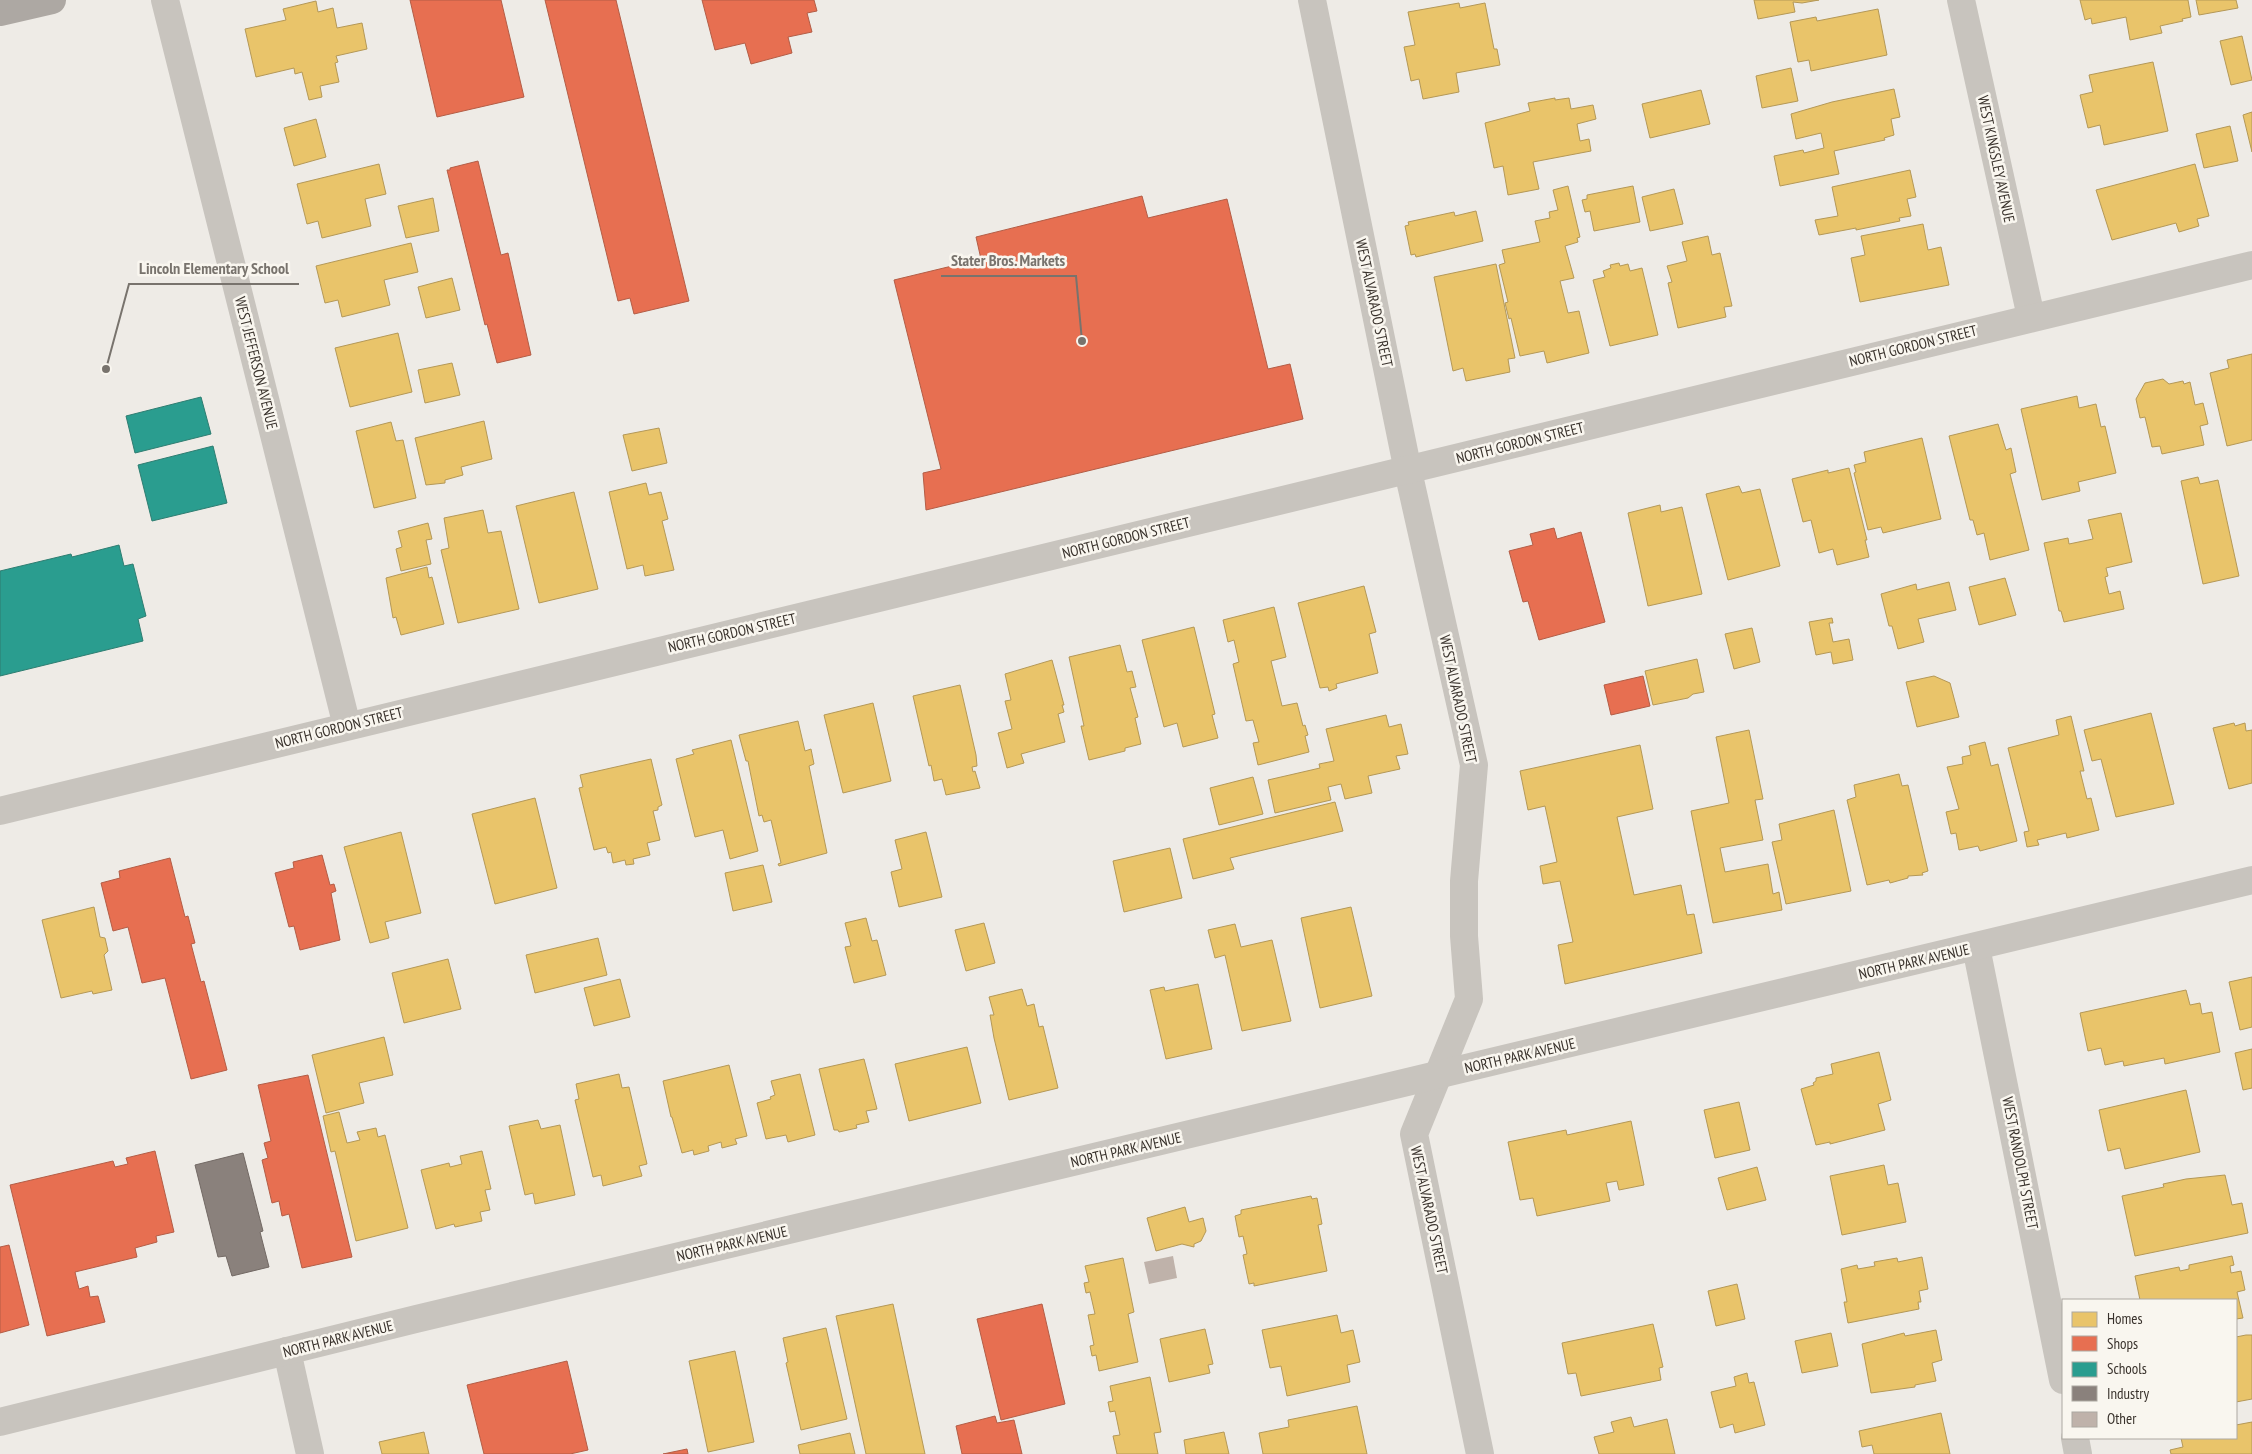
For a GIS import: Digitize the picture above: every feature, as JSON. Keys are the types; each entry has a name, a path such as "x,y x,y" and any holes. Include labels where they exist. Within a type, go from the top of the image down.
{"main road":[{"path":"0,12 52,0"}],"street":[{"name":"WEST JEFFERSON AVENUE","path":"165,0 347,726"},
{"name":"WEST ALVARADO STREET","path":"1312,0 1408,471 1474,765 1464,881 1464,936 1469,999 1414,1134 1480,1454"},
{"name":"WEST KINGSLEY AVENUE","path":"1961,0 2031,317"},
{"name":"NORTH GORDON STREET","path":"0,811 1408,471 2252,264"},
{"name":"NORTH PARK AVENUE","path":"0,1422 287,1351 2252,880"},
{"name":"WEST RANDOLPH STREET","path":"1976,947 2062,1375"},
{"path":"287,1351 310,1454"},
{"path":"2075,1439 2078,1454"}],"building: Homes":[{"path":"1754,0 1819,0 1802,3 1793,2 1795,12 1758,19"},
{"path":"2080,0 2188,0 2191,17 2182,19 2183,21 2160,26 2162,33 2130,40 2126,17 2092,24 2091,18 2085,20"},
{"path":"2196,0 2236,0 2238,8 2199,15"},
{"path":"316,1 318,12 333,8 337,28 362,23 367,49 336,56 338,62 335,63 339,82 320,86 322,97 309,100 302,72 295,74 294,68 256,77 245,29 286,20 283,9"},
{"path":"1459,3 1460,8 1485,3 1494,49 1497,49 1500,65 1456,73 1459,92 1423,99 1419,79 1411,81 1404,47 1415,45 1408,12"},
{"path":"1878,9 1887,55 1811,71 1809,60 1798,62 1790,22 1816,17 1817,21"},
{"path":"2242,36 2252,80 2231,85 2220,41"},
{"path":"2153,62 2168,131 2104,145 2100,125 2088,128 2080,95 2093,92 2089,75"},
{"path":"1791,68 1798,101 1762,108 1756,76"},
{"path":"1894,89 1900,117 1891,119 1894,135 1884,138 1885,140 1834,151 1839,174 1780,186 1774,156 1803,150 1804,153 1824,148 1821,133 1796,139 1791,114 1832,102"},
{"path":"1701,90 1710,124 1650,138 1642,104"},
{"path":"1555,98 1555,100 1569,98 1571,109 1593,105 1596,119 1577,124 1580,141 1589,139 1591,151 1533,162 1539,189 1508,195 1503,166 1494,168 1485,123 1530,111 1528,103"},
{"path":"2252,112 2252,152 2243,115"},
{"path":"316,119 326,157 294,166 284,128"},
{"path":"2230,126 2238,161 2204,168 2196,134"},
{"path":"379,164 386,194 365,199 371,226 322,238 318,221 307,224 297,184"},
{"path":"2195,164 2209,216 2197,219 2199,226 2179,232 2176,223 2112,240 2096,190"},
{"path":"1910,170 1916,197 1907,199 1911,216 1899,218 1900,221 1819,235 1815,220 1838,216 1832,187"},
{"path":"1568,186 1580,237 1577,238 1578,242 1565,246 1574,278 1560,281 1568,313 1579,311 1589,353 1547,363 1544,351 1520,356 1511,318 1509,319 1505,303 1508,302 1499,265 1505,263 1502,250 1540,242 1535,221 1550,218 1549,212 1558,210 1553,190"},
{"path":"1633,186 1640,222 1594,231 1590,211 1585,212 1582,200 1587,199 1587,195"},
{"path":"1674,189 1683,224 1650,231 1642,197"},
{"path":"433,198 439,231 406,238 398,206"},
{"path":"1476,211 1483,241 1416,257 1415,254 1411,255 1405,226 1409,225 1408,222 1454,212 1455,216"},
{"path":"1923,224 1928,250 1941,247 1949,285 1860,302 1851,258 1865,255 1861,236"},
{"path":"1708,236 1712,255 1720,253 1732,306 1724,307 1726,317 1678,328 1668,283 1672,282 1667,266 1687,261 1682,242"},
{"path":"411,243 418,272 384,280 390,305 342,317 338,300 325,303 316,266"},
{"path":"1619,263 1620,266 1628,264 1630,271 1642,268 1658,335 1610,346 1593,280 1605,277 1603,271 1611,268 1610,265"},
{"path":"1496,264 1515,358 1508,359 1510,372 1466,381 1463,368 1453,371 1434,277"},
{"path":"452,278 460,310 426,318 418,287"},
{"path":"398,333 412,392 350,407 335,348"},
{"path":"2252,354 2252,440 2227,446 2210,373 2229,368 2227,360"},
{"path":"452,363 460,395 425,403 418,370"},
{"path":"2163,379 2169,384 2183,381 2184,384 2190,382 2195,405 2203,403 2208,424 2200,426 2204,445 2162,454 2160,446 2152,447 2145,417 2140,418 2136,399 2145,383"},
{"path":"2077,396 2079,408 2096,404 2101,427 2105,426 2116,473 2078,482 2080,491 2042,500 2021,409"},
{"path":"484,421 492,459 461,467 463,475 445,480 445,483 426,485 415,438"},
{"path":"391,422 396,441 403,440 416,498 374,508 356,431"},
{"path":"1998,424 2006,450 2011,448 2016,472 2010,474 2029,550 1990,560 1984,533 1977,535 1973,520 1970,520 1949,436"},
{"path":"659,428 667,463 632,471 623,435"},
{"path":"1922,438 1941,519 1883,533 1881,527 1868,530 1854,473 1856,472 1854,465 1866,462 1864,452"},
{"path":"1849,468 1867,540 1865,540 1869,557 1837,565 1833,549 1819,553 1811,520 1803,522 1792,479 1828,470 1828,473"},
{"path":"2198,477 2200,484 2218,480 2239,576 2203,584 2181,481"},
{"path":"646,483 649,495 661,492 668,519 662,521 674,570 645,576 643,565 627,569 609,492"},
{"path":"1739,486 1742,493 1760,489 1780,566 1728,580 1706,494"},
{"path":"574,492 598,589 539,603 516,506"},
{"path":"1660,505 1661,512 1682,507 1702,594 1648,606 1628,513"},
{"path":"483,510 488,533 501,531 519,609 458,623 441,550 449,548 444,518"},
{"path":"2121,513 2132,562 2106,568 2108,576 2105,577 2109,594 2120,591 2124,609 2064,622 2061,611 2059,611 2044,543 2068,538 2069,544 2093,539 2088,520"},
{"path":"428,523 432,539 426,540 431,564 401,571 396,549 402,547 398,531"},
{"path":"427,567 429,578 432,577 444,624 401,635 396,617 393,618 386,578"},
{"path":"2005,578 2016,615 1979,625 1969,587"},
{"path":"1949,582 1956,610 1918,619 1924,642 1898,649 1892,626 1889,626 1881,594 1916,584 1917,590"},
{"path":"1364,586 1376,632 1369,634 1378,673 1336,684 1337,688 1329,691 1328,687 1320,688 1298,603"},
{"path":"1274,607 1286,657 1271,661 1282,706 1297,703 1303,726 1305,725 1308,735 1305,736 1309,752 1258,765 1253,743 1259,742 1253,720 1246,721 1233,664 1239,662 1234,640 1228,642 1223,620"},
{"path":"1832,618 1833,623 1829,623 1833,642 1849,639 1853,660 1833,664 1831,652 1816,655 1809,622"},
{"path":"1194,627 1215,714 1212,715 1218,738 1183,747 1177,723 1164,727 1142,640"},
{"path":"1752,628 1760,662 1734,669 1725,634"},
{"path":"1120,645 1127,672 1132,671 1136,687 1130,688 1138,717 1135,718 1141,744 1125,748 1125,751 1089,760 1081,726 1084,726 1069,657"},
{"path":"1697,659 1704,692 1693,694 1688,698 1653,705 1645,671"},
{"path":"1052,660 1064,705 1062,705 1064,712 1058,714 1065,742 1021,754 1024,763 1007,768 998,733 1012,729 1005,701 1011,700 1005,674"},
{"path":"1934,676 1950,683 1959,717 1917,727 1906,682"},
{"path":"960,685 976,755 977,766 972,767 980,788 946,795 942,779 934,781 931,765 929,766 913,696"},
{"path":"873,703 891,781 843,793 824,715"},
{"path":"2151,713 2174,804 2116,817 2101,759 2092,761 2084,730"},
{"path":"1386,715 1389,727 1401,724 1408,754 1396,756 1400,769 1368,776 1372,793 1345,799 1341,784 1328,787 1331,800 1275,813 1268,780 1320,768 1319,764 1334,761 1326,729"},
{"path":"2071,716 2084,771 2080,771 2087,799 2091,798 2099,830 2067,838 2066,833 2037,840 2039,845 2027,847 2024,832 2029,831 2008,748 2059,735 2056,720"},
{"path":"798,721 805,751 811,749 814,764 809,766 827,853 779,866 778,864 781,863 771,820 764,822 762,815 759,816 748,761 746,761 739,735"},
{"path":"2234,723 2235,726 2245,723 2246,731 2252,730 2252,783 2229,789 2213,728"},
{"path":"1749,730 1763,799 1755,800 1763,840 1720,848 1725,872 1768,864 1773,894 1779,892 1782,910 1713,923 1691,811 1729,803 1716,737"},
{"path":"731,740 758,851 730,859 723,830 695,837 676,759 694,754 692,750"},
{"path":"1985,742 1991,766 1998,764 2017,841 1980,851 1978,846 1959,850 1956,833 1951,834 1946,812 1959,809 1947,767 1963,764 1962,757 1971,755 1969,746"},
{"path":"1640,745 1653,809 1617,817 1634,895 1681,885 1687,915 1694,914 1702,953 1565,984 1558,945 1573,942 1560,881 1543,884 1540,866 1557,862 1545,806 1528,810 1520,771"},
{"path":"651,759 662,805 658,807 658,810 653,811 660,840 647,843 650,855 633,859 634,864 626,865 625,860 613,863 611,852 608,853 606,847 594,850 579,788 583,787 580,775"},
{"path":"1899,774 1902,786 1908,785 1928,871 1922,873 1923,875 1908,876 1908,878 1890,883 1889,880 1867,885 1847,800 1856,797 1854,785"},
{"path":"1253,777 1263,814 1219,825 1210,788"},
{"path":"535,798 557,888 495,904 472,814"},
{"path":"1335,802 1343,831 1230,858 1234,869 1193,879 1183,839"},
{"path":"1834,810 1851,891 1786,904 1772,842 1782,840 1779,824"},
{"path":"401,832 421,913 385,922 389,938 370,943 344,847"},
{"path":"926,832 942,897 899,907 891,872 902,869 895,840"},
{"path":"1170,848 1182,898 1124,912 1113,861"},
{"path":"763,865 772,902 733,911 725,873"},
{"path":"94,907 100,937 105,938 108,951 104,955 112,990 93,994 92,991 61,998 42,920"},
{"path":"1351,907 1372,996 1320,1008 1301,918"},
{"path":"866,918 872,941 877,940 886,975 854,983 845,947 851,946 845,923"},
{"path":"984,923 995,963 966,971 955,930"},
{"path":"1235,924 1241,947 1272,940 1291,1021 1242,1031 1225,955 1215,958 1208,930"},
{"path":"598,938 607,975 535,993 526,955"},
{"path":"448,959 461,1009 404,1023 392,973"},
{"path":"2252,977 2252,1027 2240,1030 2229,982"},
{"path":"620,979 630,1017 594,1026 584,988"},
{"path":"1198,984 1212,1049 1166,1059 1150,990 1164,987 1165,991"},
{"path":"1022,989 1027,1006 1034,1004 1039,1027 1043,1026 1058,1088 1009,1100 994,1038 990,1015 994,1015 989,997"},
{"path":"2186,990 2190,1005 2200,1003 2202,1014 2212,1012 2220,1052 2165,1064 2164,1058 2124,1066 2123,1061 2105,1065 2101,1048 2088,1051 2080,1013"},
{"path":"384,1037 393,1075 359,1083 364,1103 326,1113 312,1055"},
{"path":"967,1047 981,1103 909,1121 895,1064"},
{"path":"2252,1049 2252,1088 2243,1090 2235,1053"},
{"path":"1879,1052 1891,1100 1878,1104 1885,1130 1830,1144 1830,1142 1816,1145 1801,1089 1814,1085 1813,1083 1816,1081 1816,1078 1833,1074 1831,1064"},
{"path":"864,1059 877,1109 866,1111 869,1122 856,1125 857,1128 839,1132 834,1130 819,1069"},
{"path":"729,1065 747,1136 735,1139 737,1144 722,1148 721,1142 708,1146 709,1151 694,1155 693,1150 682,1153 663,1081"},
{"path":"619,1074 622,1088 629,1087 647,1164 639,1166 642,1176 603,1186 601,1175 593,1177 575,1100 579,1099 576,1084"},
{"path":"800,1074 815,1135 788,1142 786,1135 766,1139 757,1103 771,1099 770,1097 775,1095 771,1081"},
{"path":"2186,1090 2200,1152 2125,1169 2120,1148 2108,1151 2099,1110"},
{"path":"1739,1102 1750,1150 1715,1158 1704,1110"},
{"path":"339,1112 347,1143 360,1140 357,1132 376,1128 378,1137 385,1135 408,1228 356,1241 335,1151 331,1152 323,1116"},
{"path":"538,1120 541,1129 560,1125 575,1195 535,1204 533,1193 525,1195 509,1126"},
{"path":"1631,1121 1644,1185 1619,1190 1617,1181 1606,1183 1610,1201 1537,1216 1533,1198 1520,1200 1508,1142 1566,1130 1567,1135"},
{"path":"482,1151 491,1189 485,1190 490,1210 480,1212 482,1221 455,1227 454,1224 436,1229 421,1170 449,1163 450,1167 462,1164 460,1156"},
{"path":"1884,1165 1888,1185 1898,1183 1906,1222 1842,1235 1830,1176"},
{"path":"1757,1167 1766,1200 1727,1210 1718,1178"},
{"path":"2225,1175 2232,1205 2242,1203 2248,1233 2135,1256 2122,1196 2164,1187 2163,1184 2186,1179"},
{"path":"1311,1196 1312,1199 1317,1198 1322,1224 1318,1225 1327,1271 1254,1286 1254,1283 1249,1284 1243,1255 1247,1254 1243,1236 1239,1237 1235,1216 1241,1214 1241,1210"},
{"path":"1185,1207 1189,1222 1203,1218 1206,1231 1201,1241 1194,1244 1194,1247 1182,1244 1156,1251 1147,1218"},
{"path":"2232,1256 2234,1265 2230,1266 2231,1273 2241,1271 2245,1290 2237,1292 2243,1318 2237,1319 2237,1299 2140,1299 2135,1276 2179,1267 2180,1271 2189,1269 2189,1265"},
{"path":"1922,1257 1928,1289 1919,1291 1921,1302 1918,1302 1919,1309 1848,1323 1844,1302 1847,1302 1841,1269 1857,1265 1858,1269 1875,1266 1874,1262 1897,1258 1898,1262"},
{"path":"1123,1258 1134,1312 1128,1314 1138,1362 1099,1371 1096,1355 1092,1356 1090,1346 1094,1345 1088,1315 1095,1314 1090,1292 1086,1293 1084,1283 1089,1282 1085,1266"},
{"path":"1737,1284 1745,1319 1716,1326 1708,1291"},
{"path":"893,1304 925,1454 866,1454 836,1316"},
{"path":"1337,1315 1341,1333 1353,1330 1360,1362 1347,1365 1350,1382 1287,1396 1281,1366 1270,1368 1262,1330"},
{"path":"1653,1324 1663,1367 1659,1368 1661,1380 1581,1396 1576,1373 1568,1374 1562,1343"},
{"path":"826,1328 847,1419 801,1430 786,1363 788,1362 783,1338"},
{"path":"1205,1329 1213,1364 1208,1365 1210,1373 1169,1382 1160,1339"},
{"path":"1936,1330 1942,1360 1932,1363 1936,1381 1915,1385 1915,1387 1871,1393 1862,1344 1904,1333 1905,1336"},
{"path":"1831,1333 1838,1366 1802,1373 1795,1341"},
{"path":"2252,1335 2252,1399 2237,1402 2237,1337"},
{"path":"735,1351 754,1442 708,1452 689,1361"},
{"path":"1747,1373 1749,1383 1754,1382 1765,1425 1735,1433 1733,1424 1720,1428 1711,1392 1736,1386 1734,1377"},
{"path":"1150,1377 1161,1432 1154,1433 1158,1454 1117,1454 1113,1436 1120,1435 1115,1411 1110,1412 1108,1402 1113,1401 1110,1386"},
{"path":"1357,1406 1367,1454 1263,1454 1259,1433 1289,1427 1288,1420"},
{"path":"1941,1413 1950,1454 1874,1454 1872,1445 1862,1447 1859,1431"},
{"path":"1631,1417 1634,1427 1667,1419 1675,1454 1599,1454 1594,1437 1614,1432 1611,1422"},
{"path":"2252,1422 2252,1454 2171,1454 2170,1450 2183,1447 2181,1439 2237,1439 2237,1425"},
{"path":"424,1432 429,1454 382,1454 379,1442"},
{"path":"1224,1432 1229,1454 1186,1454 1184,1440"},
{"path":"850,1433 855,1454 800,1454 798,1445"}],"building: Shops":[{"path":"410,0 501,0 524,97 437,117"},
{"path":"545,0 616,0 689,301 634,314 630,298 618,301"},
{"path":"702,0 814,0 817,11 807,13 812,32 788,37 792,53 751,64 745,43 715,50"},
{"path":"478,161 501,255 508,253 531,355 497,363 487,324 485,325 447,170"},
{"path":"1142,196 1148,218 1227,199 1268,369 1290,364 1303,419 926,510 923,473 941,469 894,280 981,259 976,237"},
{"path":"1554,528 1557,539 1581,532 1605,622 1539,640 1528,601 1523,602 1509,551 1533,545 1530,534"},
{"path":"1643,676 1650,706 1611,715 1604,685"},
{"path":"322,855 330,885 334,884 336,891 331,893 340,940 300,950 294,926 289,927 275,873 294,868 293,862"},
{"path":"170,858 185,917 188,916 195,943 191,944 201,982 204,981 227,1070 191,1079 165,978 142,983 128,927 113,931 101,883 120,878 119,871"},
{"path":"308,1075 352,1257 302,1268 289,1214 282,1216 279,1201 272,1203 262,1160 268,1158 264,1143 271,1141 258,1085"},
{"path":"155,1151 174,1232 156,1236 157,1242 135,1248 137,1257 75,1272 79,1289 88,1286 90,1297 98,1296 105,1322 47,1336 10,1185 113,1161 115,1167 128,1164 126,1158"},
{"path":"9,1245 29,1325 0,1333 0,1247"},
{"path":"1042,1304 1065,1404 1001,1420 977,1319"},
{"path":"567,1361 588,1450 570,1454 484,1454 467,1385"},
{"path":"995,1416 997,1423 1014,1420 1022,1454 962,1454 956,1426"},
{"path":"687,1449 688,1454 663,1454"}],"building: Schools":[{"path":"201,397 211,434 135,453 126,416"},
{"path":"213,446 227,503 152,521 138,465"},
{"path":"119,545 124,566 133,564 146,616 138,619 143,641 0,676 0,571 71,554 72,557"}],"building: Industry":[{"path":"243,1153 263,1231 260,1232 269,1267 232,1276 226,1256 218,1257 195,1165"}],"building: Other":[{"path":"1173,1256 1177,1278 1149,1284 1144,1262"}],"place":[{"name":"Stater Bros. Markets","path":"1082,341"},
{"name":"Lincoln Elementary School","path":"106,369"}]}
